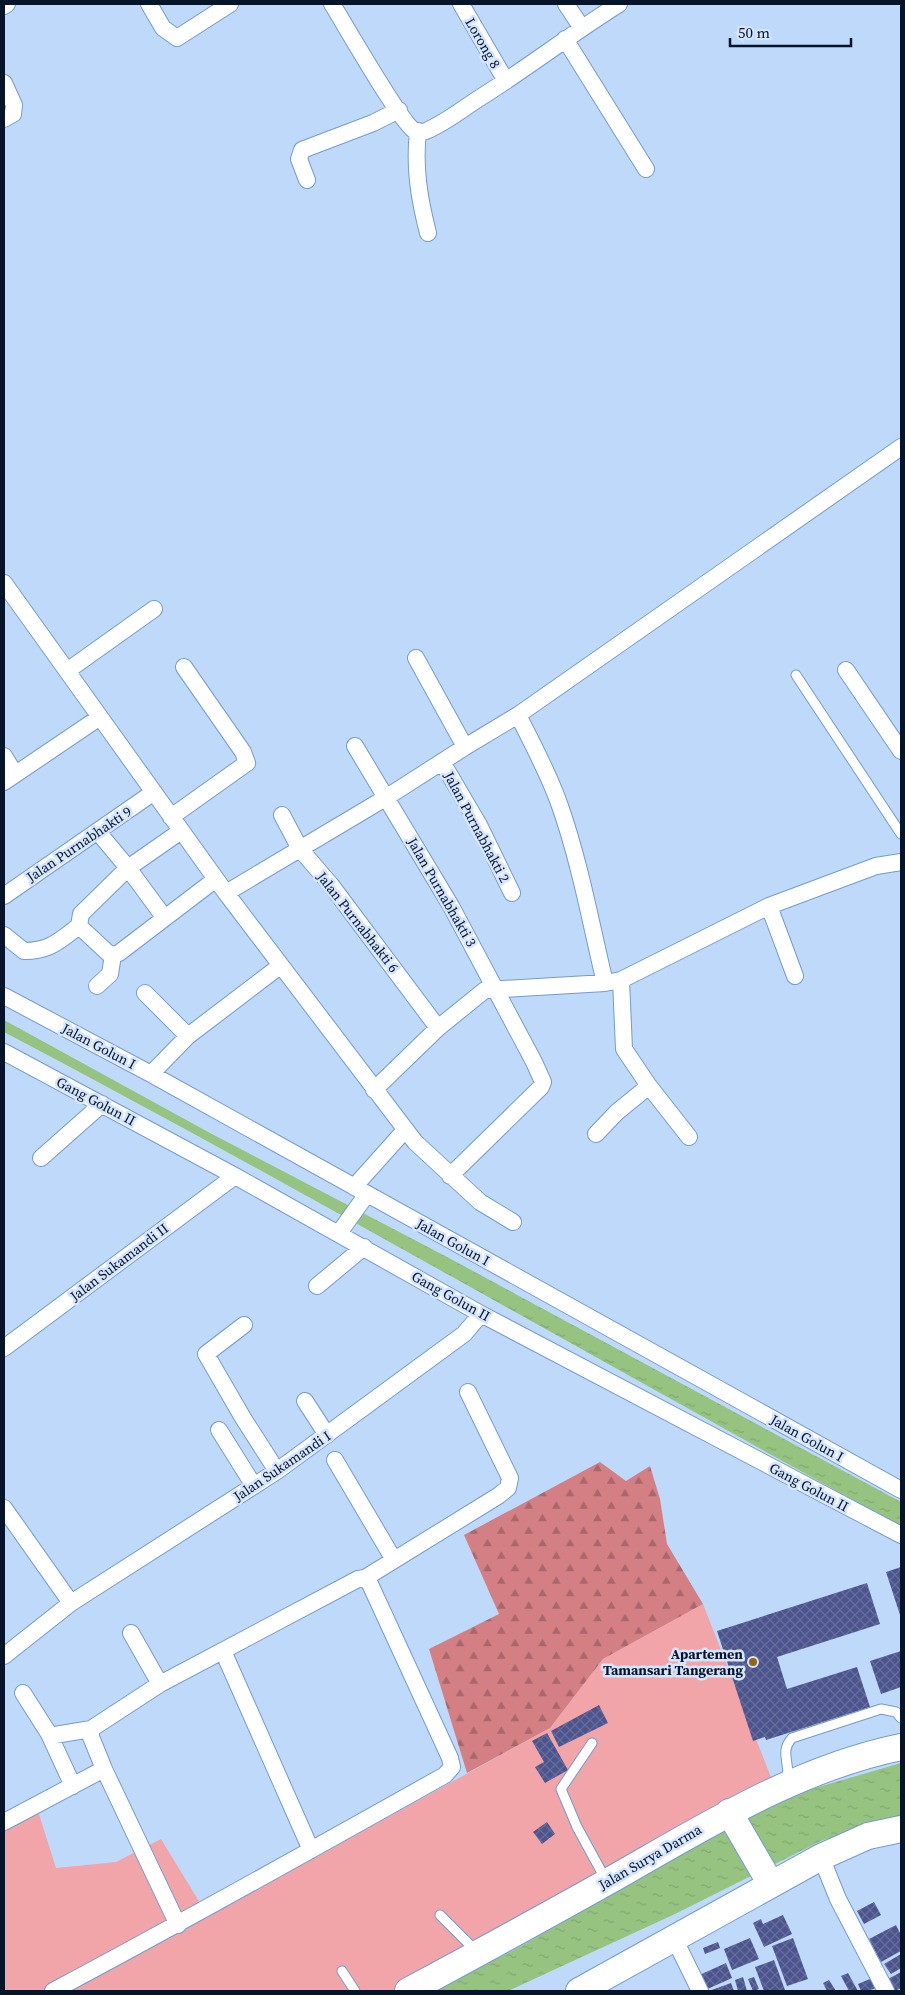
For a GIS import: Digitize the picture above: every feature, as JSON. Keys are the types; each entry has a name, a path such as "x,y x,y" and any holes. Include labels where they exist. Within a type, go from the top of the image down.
{"main road":[{"name":"Jalan Surya Darma","path":"408,1991 785,1786 852,1759 901,1747"},
{"path":"732,1816 764,1872"},
{"path":"579,1991 811,1863 868,1836 901,1829"},
{"path":"764,1872 780,1874 811,1863"},
{"path":"737,1905 759,1884 764,1872"}],"street":[{"path":"148,4 163,28 177,38 230,4"},
{"path":"332,4 409,126 415,131 424,132 506,82 565,39 619,4"},
{"name":"Lorong 8","path":"461,4 506,82"},
{"path":"566,4 582,28"},
{"path":"565,39 646,169"},
{"path":"4,83 14,105 13,114 4,119"},
{"path":"307,180 299,159 302,150 373,123 399,110"},
{"path":"418,131 416,149 417,180 419,198 428,233"},
{"path":"226,893 387,797 518,715 901,447"},
{"path":"4,583 226,893 405,1130 450,1176 480,1202 513,1222"},
{"path":"67,671 154,609"},
{"path":"416,658 465,747"},
{"path":"171,816 247,763 243,752 184,667"},
{"path":"846,670 901,751"},
{"path":"518,715 560,805 572,844 604,983"},
{"path":"4,756 10,778 100,717"},
{"name":"Jalan Purnabhakti 3","path":"355,746 451,906 543,1082 541,1087 450,1176"},
{"name":"Jalan Purnabhakti 2","path":"442,762 479,825 512,893"},
{"name":"Jalan Purnabhakti 9","path":"4,896 154,792"},
{"name":"Jalan Purnabhakti 6","path":"282,815 300,849 331,885 438,1028"},
{"path":"4,935 24,952 40,951 52,946 79,926 81,914 128,868 181,831"},
{"path":"98,832 128,868 164,917"},
{"path":"374,1090 438,1028 485,990 604,983 621,980 769,906 876,866 901,862"},
{"path":"79,926 108,953 118,953 216,879"},
{"path":"769,906 796,976"},
{"path":"97,986 110,974 113,954"},
{"path":"151,1074 188,1036 280,966"},
{"path":"621,980 620,996 624,1050 648,1086 689,1137"},
{"path":"144,993 188,1036"},
{"name":"Jalan Golun I","path":"4,996 151,1074 901,1490"},
{"name":"Gang Golun II","path":"4,1052 235,1176 341,1230 364,1247 481,1314 901,1535"},
{"path":"596,1134 617,1112 648,1086"},
{"path":"41,1158 102,1104"},
{"path":"341,1230 357,1207 360,1190 405,1130"},
{"name":"Jalan Sukamandi II","path":"4,1348 235,1176"},
{"path":"317,1286 364,1247"},
{"name":"Jalan Sukamandi I","path":"4,1656 71,1603 277,1471 464,1334 481,1314"},
{"path":"244,1325 206,1354 243,1418 277,1471"},
{"path":"49,1734 55,1735 91,1729 160,1684 358,1579 365,1578 508,1488 510,1478 468,1392"},
{"path":"305,1401 327,1435"},
{"path":"219,1430 254,1486"},
{"path":"335,1460 394,1560"},
{"path":"4,1508 71,1603"},
{"path":"53,1991 178,1925 445,1774 452,1767 450,1758 370,1584 365,1578"},
{"path":"130,1633 160,1684"},
{"path":"223,1651 311,1850"},
{"path":"23,1693 49,1734 73,1786"},
{"path":"91,1729 91,1737 104,1769 178,1925"},
{"path":"4,1822 104,1769"},
{"path":"811,1863 838,1899 886,1991"},
{"path":"674,1938 700,1991"}],"lane":[{"path":"796,674 901,834"},
{"path":"785,1786 788,1773 785,1752 786,1744 792,1738 881,1709 896,1712 901,1718"},
{"path":"592,1744 560,1789 577,1827 607,1882"},
{"path":"440,1915 477,1953"},
{"path":"342,1972 355,1991"}],"shaded area":[{"path":"703,1604 776,1790 609,1887 487,1965 441,1991 4,1991 4,1827 37,1808 56,1868 116,1862 161,1839 208,1916 550,1728 603,1659"}],"green space":[{"path":"600,1462 626,1481 650,1466 660,1499 667,1544 703,1604 603,1659 550,1728 467,1773 429,1649 499,1614 464,1535"}],"water":[{"path":"4,1020 210,1133 447,1257 901,1502 901,1526 229,1153 4,1032"},
{"path":"901,1763 901,1820 823,1840 675,1914 508,1991 436,1991 521,1946 784,1797"}],"building":[{"path":"901,1567 901,1618 886,1572"},
{"name":"Apartemen Tamansari Tangerang","path":"867,1583 880,1624 777,1657 787,1689 857,1667 870,1707 766,1740 765,1737 753,1741 717,1631"},
{"path":"901,1651 901,1687 881,1694 870,1661"},
{"path":"599,1705 608,1723 559,1747 551,1731"},
{"path":"547,1733 568,1770 545,1783 535,1767 544,1762 532,1741"},
{"path":"547,1822 555,1834 542,1844 533,1832"},
{"path":"874,1902 881,1915 864,1924 857,1911"},
{"path":"783,1915 792,1934 764,1947 753,1923 761,1919 763,1924"},
{"path":"896,1925 901,1935 901,1951 881,1962 869,1939"},
{"path":"750,1938 759,1959 732,1970 724,1949"},
{"path":"793,1938 808,1979 787,1986 772,1946"},
{"path":"718,1942 720,1948 705,1954 703,1948"},
{"path":"901,1954 901,1968 891,1974 884,1964"},
{"path":"774,1960 785,1990 764,1991 755,1967"},
{"path":"726,1963 732,1978 703,1991 695,1977"},
{"path":"901,1972 901,1988 895,1991 888,1979"},
{"path":"848,1973 858,1991 849,1991 841,1976"},
{"path":"877,1976 881,1986 868,1991 861,1991 858,1984"},
{"path":"743,1977 747,1991 738,1991 735,1980"},
{"path":"754,1977 759,1989 753,1991 748,1979"},
{"path":"829,1980 836,1991 827,1991 823,1983"},
{"path":"731,1983 734,1991 709,1991"}],"place":[{"name":"Apartemen Tamansari Tangerang","path":"753,1662"}]}
